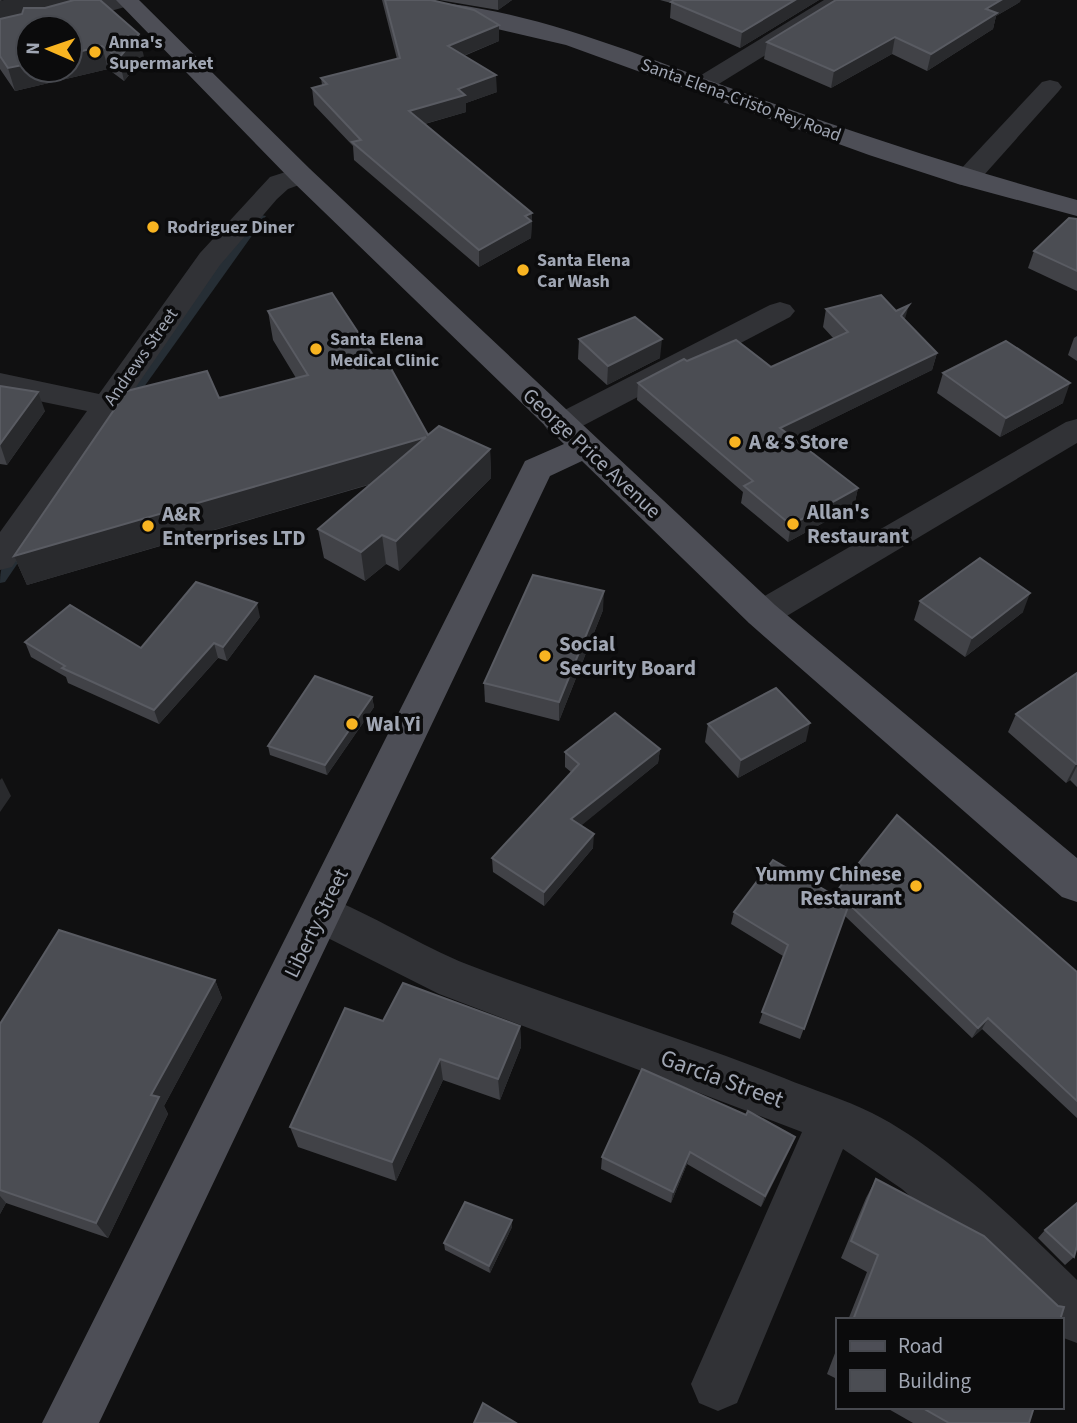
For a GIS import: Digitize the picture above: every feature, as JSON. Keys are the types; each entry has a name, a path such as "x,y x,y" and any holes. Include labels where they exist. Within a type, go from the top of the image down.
{"main road":[{"name":"George Price Avenue","path":"126,0 301,175 762,614 1077,884"},
{"name":"Santa Elena-Cristo Rey Road","path":"403,0 536,29 701,85 791,120 967,178 1077,208"},
{"name":"Liberty Street","path":"70,1423 537,469 573,436"}],"street":[{"path":"0,35 126,0"},
{"path":"701,85 839,0"},
{"path":"967,178 1050,87"},
{"name":"Andrews Street","path":"3,548 236,226 279,183 301,175"},
{"path":"573,436 780,311"},
{"path":"0,383 107,405"},
{"path":"762,614 1077,429"},
{"name":"García Street","path":"321,914 350,926 400,955 455,979 749,1087 856,1130 919,1172 1016,1256 1077,1317"},
{"path":"718,1384 831,1121"}],"building":[{"path":"74,0 100,0 139,34 119,58 102,46 84,50 84,14 22,14 24,8 45,8"},
{"path":"385,0 431,0 474,10 499,25 448,46 496,75 458,89 465,95 409,111 532,213 525,216 531,221 479,250 352,142 361,140 312,88 327,84 321,78 400,58"},
{"path":"795,0 742,32 671,2"},
{"path":"836,0 1001,0 986,9 997,13 931,54 895,37 834,71 767,42"},
{"path":"14,16 14,67 8,68 0,56 0,19"},
{"path":"1069,218 1077,219 1077,271 1034,251"},
{"path":"332,293 375,358 384,356 428,435 439,426 490,449 396,541 382,535 361,552 318,529 426,437 14,556 127,391 207,371 219,398 308,375 268,311"},
{"path":"881,295 896,311 909,305 901,316 937,353 780,428 858,488 791,525 744,486 753,481 638,383 684,359 687,361 736,340 771,367 848,332 826,309"},
{"path":"635,317 662,339 608,366 579,339"},
{"path":"1006,341 1070,383 1006,418 943,373"},
{"path":"0,386 38,392 0,444"},
{"path":"980,558 1030,593 972,638 920,601"},
{"name":"Social Security Board","path":"533,575 604,591 559,702 484,683"},
{"path":"196,582 257,603 223,647 214,643 154,710 62,668 65,666 25,642 70,605 141,648"},
{"path":"1077,673 1077,764 1076,764 1016,714"},
{"path":"315,676 372,697 325,765 268,746"},
{"path":"776,688 810,723 741,760 708,724"},
{"path":"615,713 660,749 571,819 594,834 544,892 492,858 579,764 565,752"},
{"path":"897,815 1077,972 1077,1101 988,1018 978,1028 836,892"},
{"path":"773,860 849,904 804,1029 762,1012 788,945 734,912"},
{"path":"59,930 215,980 151,1095 159,1097 96,1223 0,1190 0,1024"},
{"path":"403,983 520,1026 498,1079 440,1059 392,1162 290,1127 345,1008 383,1021"},
{"path":"642,1069 746,1115 748,1111 795,1137 765,1196 690,1152 673,1192 602,1157"},
{"path":"876,1179 984,1236 1058,1306 1064,1307 1061,1318 854,1318 878,1255 851,1241"},
{"path":"465,1202 512,1220 489,1266 444,1243"},
{"path":"1077,1203 1077,1246 1074,1257 1045,1230"},
{"path":"483,1403 516,1423 474,1423"},
{"path":"924,1409 1033,1409 1029,1423 949,1423"}],"waterway":[{"path":"124,405 260,216"},
{"path":"0,578 19,551"}],"place":[{"name":"Anna's Supermarket","path":"95,52"},
{"name":"Rodriguez Diner","path":"153,227"},
{"name":"Santa Elena Car Wash","path":"523,270"},
{"name":"Santa Elena Medical Clinic","path":"316,349"},
{"name":"A & S Store","path":"735,442"},
{"name":"Allan's Restaurant","path":"793,524"},
{"name":"A&R Enterprises LTD","path":"148,526"},
{"name":"Social Security Board","path":"545,656"},
{"name":"Wal Yi","path":"352,724"},
{"name":"Yummy Chinese Restaurant","path":"916,886"}]}
